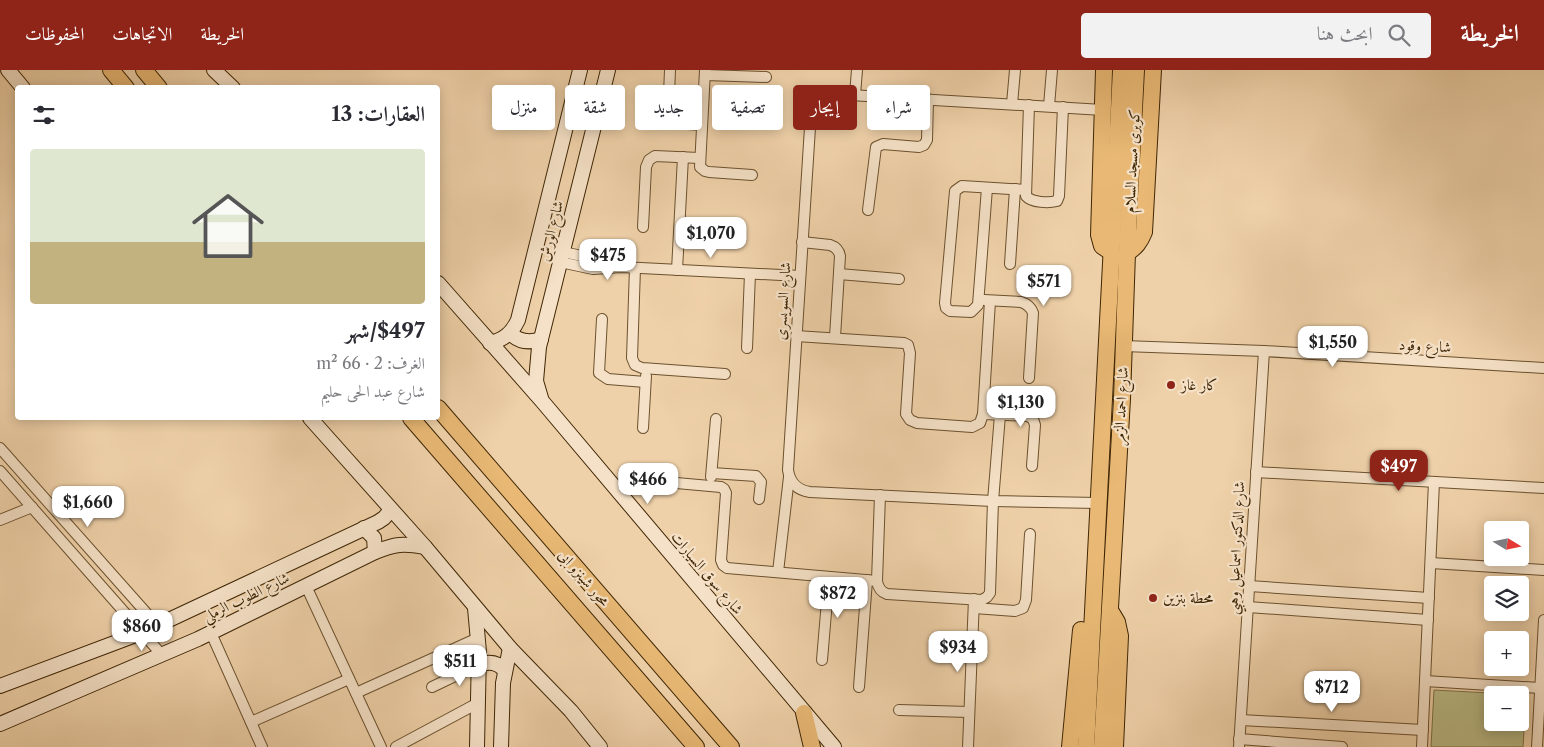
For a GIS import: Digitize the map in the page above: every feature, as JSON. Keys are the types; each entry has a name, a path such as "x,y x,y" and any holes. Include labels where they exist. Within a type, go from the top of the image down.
{"main road":[{"path":"111,70 124,85"},
{"path":"144,70 156,85"},
{"path":"1104,70 1099,235 1102,246 1119,253 1135,248 1144,232 1154,70"},
{"name":"كوبرى مسجد السلام","path":"1119,253 1121,70"},
{"name":"كوبرى مسجد السلام","path":"1119,253 1136,70"},
{"name":"شارع احمد الزمر","path":"1115,747 1120,636 1117,622 1109,610 1124,346 1119,253"},
{"name":"شارع احمد الزمر","path":"1070,747 1088,538 1096,526 1119,253"},
{"name":"محور شينزو ابى","path":"440,410 730,747"},
{"name":"محور شينزو ابى","path":"413,420 696,747"},
{"path":"1086,747 1096,526"},
{"path":"1102,747 1109,610"},
{"path":"804,713 812,747"}],"street":[{"path":"8,70 21,85"},
{"path":"214,70 230,85"},
{"name":"شارع الورش","path":"510,333 518,320 580,70"},
{"name":"شارع الورش","path":"542,401 536,381 541,339 608,70"},
{"path":"669,85 670,70"},
{"path":"855,85 857,70"},
{"path":"1012,104 1015,70"},
{"path":"1049,106 1052,70"},
{"path":"702,111 705,72 766,77"},
{"name":"شارع السويسرى","path":"930,99 1103,110"},
{"path":"1010,264 1021,190 1029,105"},
{"path":"986,188 976,308 971,312 950,311 945,306 954,193 962,186 1021,190 1031,200 1052,202 1059,199 1063,107"},
{"path":"701,130 699,158 700,167 705,172 752,175"},
{"name":"شارع السويسرى","path":"778,572 789,477 809,130"},
{"path":"868,210 876,147 883,144 919,147 924,145 927,140 927,130"},
{"path":"642,227 646,167 649,160 655,156 699,158"},
{"path":"677,270 683,157"},
{"path":"802,242 830,245 837,249 840,256 835,337"},
{"path":"562,257 593,268 621,267 800,276"},
{"path":"636,268 632,358 635,365 646,368 725,374"},
{"path":"747,348 750,274"},
{"path":"839,274 899,279"},
{"name":"شارع سوق السيارات","path":"440,285 542,401 831,745"},
{"path":"978,300 1021,302 1032,309 1029,378"},
{"path":"796,336 900,342 908,345 910,353 906,414 914,422 972,427 980,423 984,414 990,301"},
{"path":"602,319 599,373 608,379 645,382"},
{"path":"490,343 501,341 510,333 529,342 541,339"},
{"name":"شارع وقود","path":"1124,346 1264,351 1544,368"},
{"name":"شارع الدكتور اسماعيل وهبي","path":"1239,743 1264,351"},
{"path":"643,428 646,368"},
{"path":"984,414 1028,416 1035,422 1032,466"},
{"path":"974,604 985,599 990,592 993,501 1000,415"},
{"path":"711,486 716,419"},
{"path":"312,420 510,648 571,711 600,747"},
{"path":"0,448 157,625"},
{"path":"0,471 162,655"},
{"path":"1256,472 1544,488"},
{"path":"712,473 756,476 761,482 759,499"},
{"path":"789,477 797,488 804,491 993,501 1098,503"},
{"path":"654,480 723,488 726,493 722,560 723,565 729,569 872,580 880,590 887,594 974,604 1015,611 1023,608 1026,600 1030,534"},
{"path":"1422,747 1434,482"},
{"path":"859,687 880,495"},
{"path":"0,520 32,507"},
{"name":"شارع الطوب الرملي","path":"0,686 157,625 381,520 391,510"},
{"path":"364,528 374,538 375,552"},
{"name":"شارع الطوب الرملي","path":"0,724 211,633 375,552 397,544 424,547"},
{"path":"1431,563 1544,570"},
{"path":"822,660 829,577"},
{"path":"306,586 381,747"},
{"path":"1249,586 1429,598"},
{"path":"968,747 974,604"},
{"path":"1248,607 1428,620"},
{"path":"475,608 478,638 477,747"},
{"path":"1540,740 1540,688 1544,620"},
{"path":"211,633 262,747"},
{"path":"356,693 478,638"},
{"path":"501,747 505,671 510,648"},
{"path":"432,687 483,663 494,663 505,671"},
{"path":"251,722 349,679"},
{"path":"1425,680 1540,688"},
{"path":"396,747 478,703"},
{"path":"899,710 969,712"},
{"path":"1241,720 1423,730"},
{"path":"1239,743 1342,747"}],"green space":[{"path":"1434,690 1484,693 1484,731 1524,731 1523,747 1431,747"}],"place":[{"name":"كار غاز","path":"1171,385"},
{"name":"محطة بنزين","path":"1153,598"}]}
